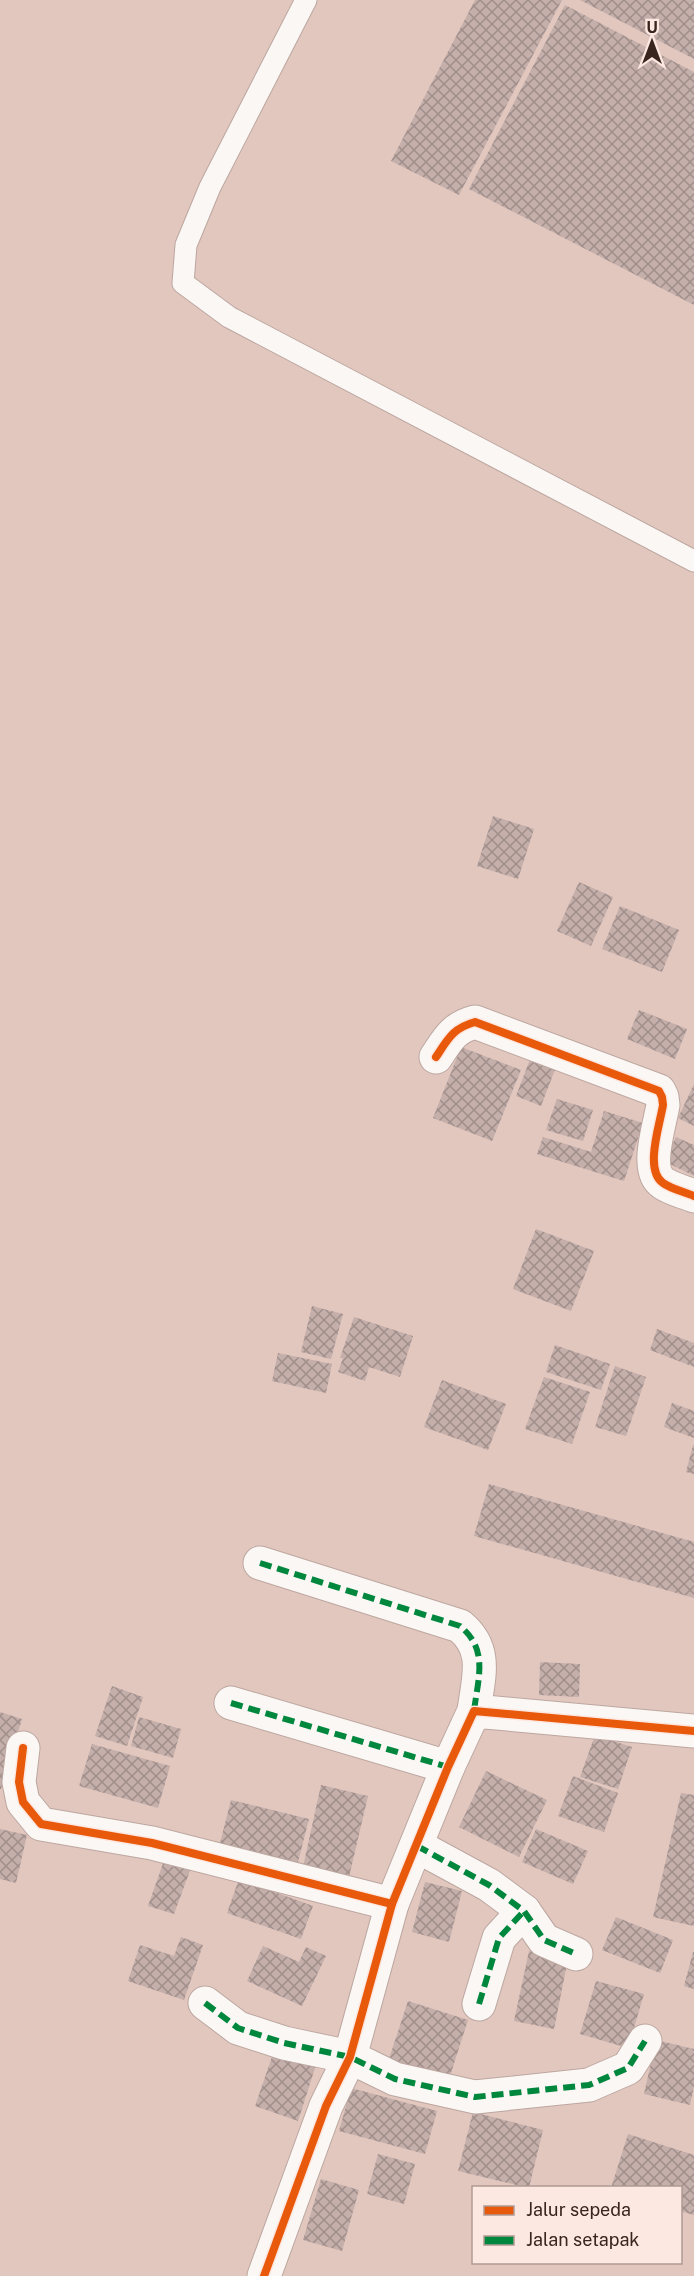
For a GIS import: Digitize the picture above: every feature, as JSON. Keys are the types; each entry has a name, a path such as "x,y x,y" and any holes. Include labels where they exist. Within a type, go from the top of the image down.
{"street":[{"path":"436,1057 454,1032 463,1025 475,1022 659,1091 663,1105 653,1163 655,1174 662,1183 694,1196"},
{"path":"260,1563 460,1626 472,1636 480,1658 474,1711 448,1767 392,1904 350,2057 326,2106 264,2276"},
{"path":"231,1703 448,1767"},
{"path":"474,1711 694,1731"},
{"path":"22,1748 20,1782 23,1802 42,1824 152,1843 392,1904"},
{"path":"417,1846 489,1885 524,1911 544,1940 576,1954"},
{"path":"479,2004 499,1938 524,1911"},
{"path":"205,2003 238,2028 284,2043 350,2057 395,2079 475,2097 589,2085 628,2068 645,2041"}],"lane":[{"path":"306,0 210,187 186,245 183,283 229,317 694,561"}],"building":[{"path":"475,0 562,0 459,195 391,161"},
{"path":"580,0 694,0 694,59"},
{"path":"565,5 694,72 694,305 469,189"},
{"path":"493,816 534,829 518,879 477,866"},
{"path":"579,882 613,897 591,946 557,931"},
{"path":"620,906 679,930 662,972 602,949"},
{"path":"639,1010 687,1029 675,1059 627,1039"},
{"path":"461,1047 521,1070 492,1141 433,1118"},
{"path":"531,1057 556,1067 541,1106 516,1096"},
{"path":"694,1084 694,1126 678,1118"},
{"path":"557,1099 593,1110 583,1141 546,1130"},
{"path":"604,1111 643,1123 624,1181 537,1154 543,1137 591,1152"},
{"path":"676,1137 694,1145 694,1176 664,1161"},
{"path":"536,1229 594,1251 571,1311 513,1289"},
{"path":"312,1306 343,1314 331,1359 301,1352"},
{"path":"354,1317 413,1336 400,1377 369,1367 365,1381 338,1372 343,1358 340,1358"},
{"path":"657,1329 694,1343 694,1367 650,1350"},
{"path":"555,1345 610,1364 601,1390 546,1372"},
{"path":"278,1353 332,1364 326,1393 272,1381"},
{"path":"615,1366 646,1377 626,1436 595,1427"},
{"path":"544,1377 590,1392 572,1444 525,1429"},
{"path":"442,1380 506,1404 488,1450 424,1427"},
{"path":"672,1403 694,1411 694,1438 664,1427"},
{"path":"694,1445 694,1474 686,1472"},
{"path":"489,1484 694,1542 694,1598 474,1536"},
{"path":"540,1662 580,1664 579,1697 539,1695"},
{"path":"112,1686 143,1697 127,1746 95,1736"},
{"path":"0,1712 22,1719 1,1789 0,1789"},
{"path":"139,1717 181,1729 173,1758 131,1746"},
{"path":"595,1735 632,1747 618,1789 580,1777"},
{"path":"92,1744 170,1766 158,1808 79,1786"},
{"path":"486,1771 547,1800 519,1857 459,1827"},
{"path":"573,1776 618,1793 604,1832 558,1816"},
{"path":"321,1785 368,1796 349,1877 303,1867"},
{"path":"681,1793 694,1795 694,1926 653,1917"},
{"path":"231,1800 309,1819 297,1866 219,1847"},
{"path":"0,1829 27,1835 16,1883 0,1879"},
{"path":"536,1829 588,1851 573,1884 522,1862"},
{"path":"166,1855 192,1865 174,1914 148,1906"},
{"path":"239,1879 313,1906 301,1939 227,1913"},
{"path":"425,1882 462,1891 449,1942 412,1932"},
{"path":"616,1917 673,1940 660,1973 602,1950"},
{"path":"181,1937 203,1945 184,2000 128,1981 140,1945 174,1956"},
{"path":"263,1946 299,1962 306,1947 326,1956 302,2006 247,1981"},
{"path":"529,1951 568,1959 554,2029 514,2021"},
{"path":"694,1952 694,1989 684,1986"},
{"path":"596,1981 644,1994 628,2048 580,2034"},
{"path":"408,2001 468,2020 449,2079 389,2059"},
{"path":"656,2040 694,2049 694,2086 690,2105 644,2094"},
{"path":"274,2051 316,2065 298,2121 255,2106"},
{"path":"351,2088 437,2111 425,2154 339,2131"},
{"path":"473,2112 543,2130 529,2186 521,2186 458,2171"},
{"path":"628,2134 694,2155 694,2215 682,2212 682,2186 612,2186"},
{"path":"378,2154 415,2164 404,2204 367,2194"},
{"path":"321,2179 359,2190 342,2251 303,2240"}],"marked path":[{"path":"260,1563 460,1626 469,1635 478,1655 479,1676 474,1711"},
{"path":"231,1703 448,1767"},
{"path":"417,1846 489,1885 524,1911 544,1940 576,1954"},
{"path":"479,2004 499,1938 524,1911"},
{"path":"205,2003 238,2028 284,2043 350,2057 395,2079 475,2097 589,2085 628,2068 645,2041"}],"cycle path":[{"path":"436,1057 456,1031 475,1022 659,1091 663,1105 655,1146 657,1177 666,1185 694,1196"},
{"path":"264,2276 326,2106 350,2057 392,1904 448,1767 474,1711 694,1731"},
{"path":"23,1748 19,1782 23,1802 41,1824 152,1843 392,1904"}]}
